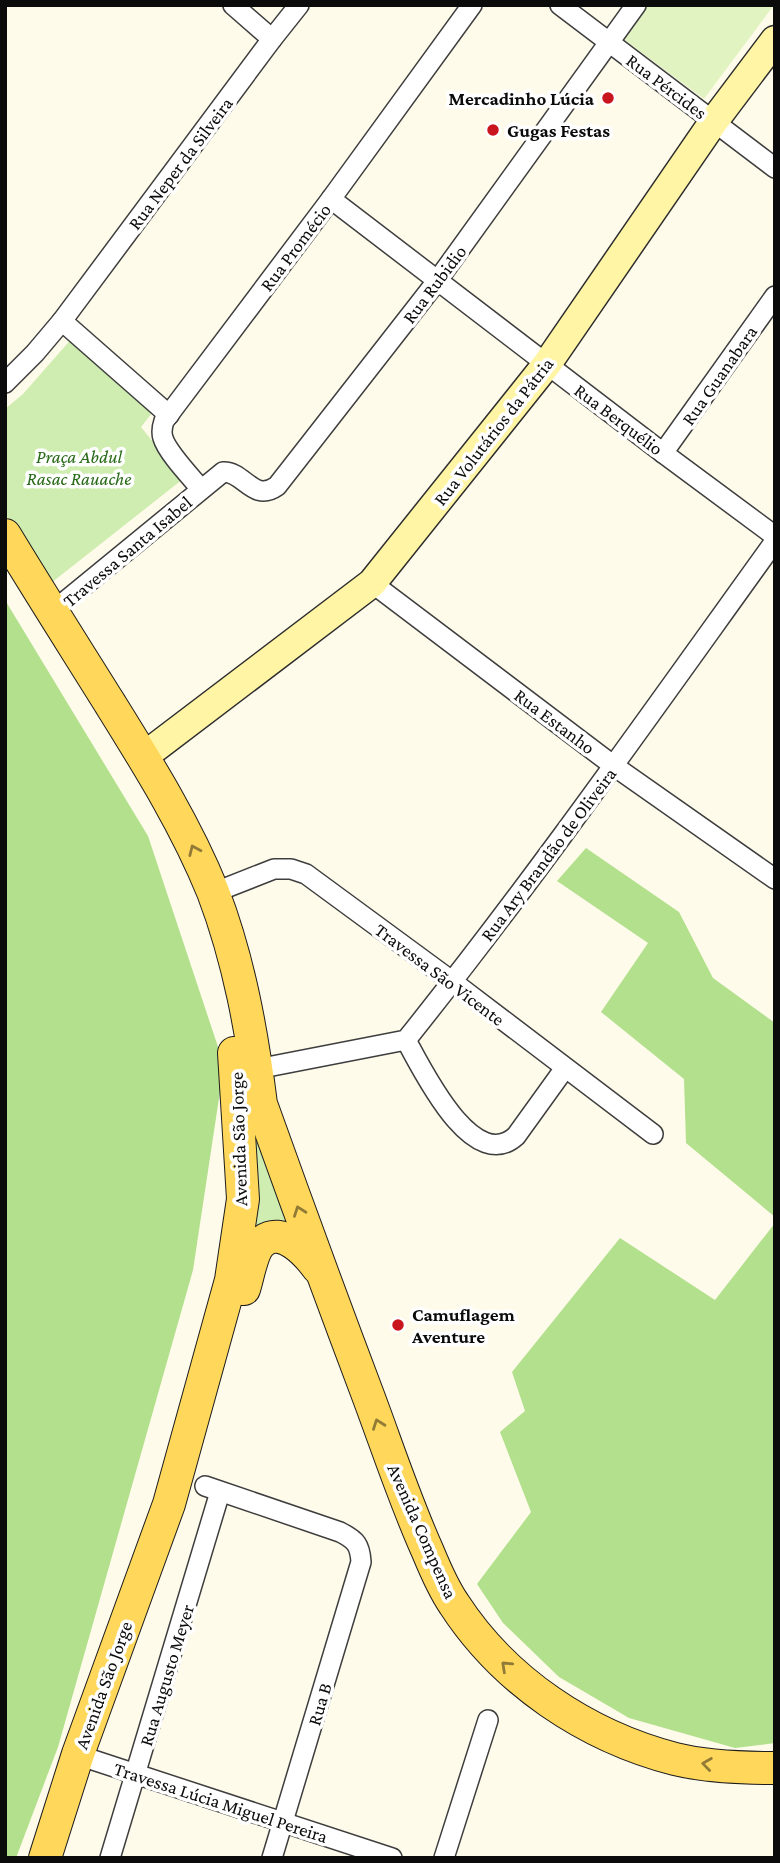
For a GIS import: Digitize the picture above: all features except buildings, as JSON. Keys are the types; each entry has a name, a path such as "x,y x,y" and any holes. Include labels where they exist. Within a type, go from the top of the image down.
{"main road":[{"name":"Avenida São Jorge","path":"5,535 143,757 184,829 213,893 241,985 261,1104"},
{"name":"Avenida São Jorge","path":"5,572 122,760 159,826 191,893 218,972 235,1056 243,1199 231,1280 169,1504 78,1754 45,1858"},
{"name":"Avenida Compensa","path":"261,1104 415,1524 452,1602 478,1638 545,1699 587,1725 632,1745 676,1759 715,1765 775,1768"},
{"path":"58,1817 81,1784 140,1627 255,1254 262,1241 276,1237 290,1241 302,1250 323,1275"}],"street":[{"path":"233,5 272,39"},
{"name":"Rua Neper da Silveira","path":"5,383 62,321 299,5"},
{"name":"Rua Promécio","path":"169,415 472,5"},
{"name":"Rua Pércides","path":"560,5 775,168"},
{"name":"Rua Rubidio","path":"201,489 226,471 259,490 271,490 277,486 438,282 636,5"},
{"name":"Rua Volutários da Pátria","path":"143,757 372,583 547,364 714,121 775,40"},
{"name":"Rua Berquélio","path":"331,199 775,536"},
{"name":"Rua Guanabara","path":"663,453 775,296"},
{"path":"62,321 169,415 164,421 162,437 201,489"},
{"name":"Travessa Santa Isabel","path":"52,612 201,489"},
{"name":"Rua Ary Brandão de Oliveira","path":"406,1040 453,982 614,766 775,541"},
{"name":"Rua Estanho","path":"372,583 614,766 775,879"},
{"name":"Travessa São Vicente","path":"213,893 274,869 291,869 306,874 653,1134"},
{"path":"257,1069 406,1040 453,1117 482,1141 501,1145 516,1136 565,1068"},
{"name":"Rua Augusto Meyer","path":"110,1858 137,1773 213,1489 340,1532 353,1539 360,1550"},
{"name":"Rua B","path":"272,1858 361,1562 360,1550"},
{"path":"444,1858 488,1720"},
{"name":"Travessa Lúcia Miguel Pereira","path":"90,1759 392,1858"}],"green space":[{"path":"640,5 774,5 704,99 618,35"},
{"name":"Praça Abdul Rasac Rauache","path":"74,336 159,404 141,427 183,479 46,587 5,513 5,409 23,394"},
{"path":"5,600 148,836 224,1065 193,1270 58,1747 16,1858 5,1858"},
{"path":"586,848 679,912 713,978 775,1023 775,1217 686,1143 684,1079 601,1012 648,943 557,881"},
{"path":"258,1118 302,1242 281,1230 235,1294"},
{"path":"775,1223 775,1743 735,1748 629,1718 559,1677 503,1623 477,1584 531,1512 500,1432 525,1411 512,1372 620,1238 715,1300"}],"place":[{"name":"Mercadinho Lúcia","path":"608,98"},
{"name":"Gugas Festas","path":"493,130"},
{"name":"Camuflagem Aventure","path":"398,1325"}]}
